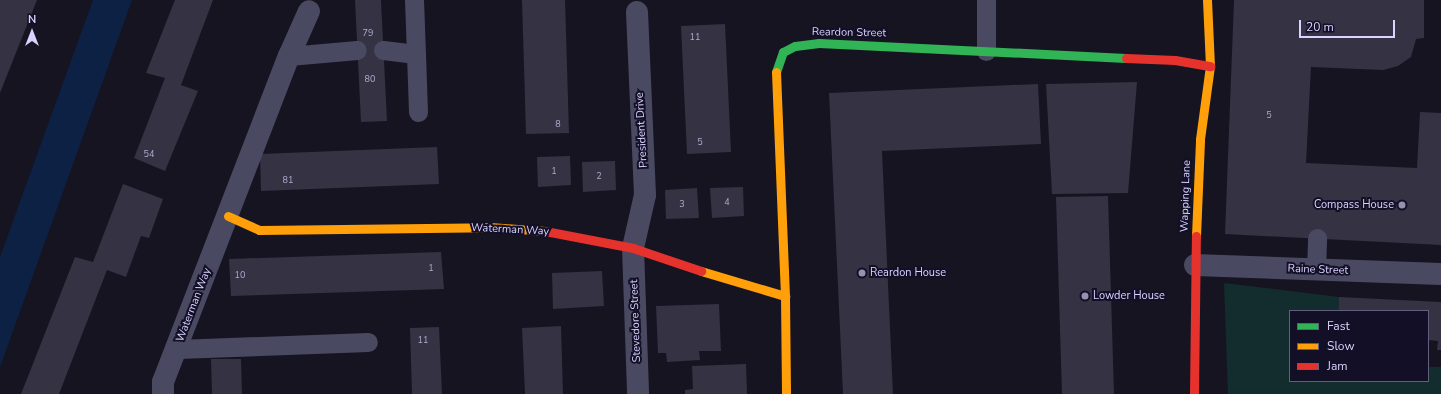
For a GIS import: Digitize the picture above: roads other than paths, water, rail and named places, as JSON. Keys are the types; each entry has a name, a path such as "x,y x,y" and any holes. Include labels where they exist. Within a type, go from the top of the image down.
{"street":[{"name":"Wapping Lane","path":"1194,394 1195,265 1200,140 1210,66 1207,0"},
{"name":"Waterman Way","path":"163,394 163,382 289,56 309,11"},
{"name":"President Drive","path":"634,248 645,195 637,12"},
{"name":"Reardon Street","path":"786,394 785,296 776,71 783,52 795,46 820,43 1175,60 1210,66"},
{"name":"Waterman Way","path":"228,216 259,230 490,227 553,232 634,248 716,276 785,296"},
{"name":"Stevedore Street","path":"634,248 638,394"},
{"name":"Raine Street","path":"1195,265 1441,274"}],"lane":[{"path":"414,0 418,112"},
{"path":"986,0 986,51"},
{"path":"289,56 357,50"},
{"path":"384,50 416,54"},
{"path":"1316,270 1317,238"},
{"path":"177,349 368,342"}],"water":[{"path":"93,0 132,0 0,367 0,257"}],"place":[{"name":"Compass House","path":"1402,205"},
{"name":"Reardon House","path":"862,273"},
{"name":"Lowder House","path":"1085,296"}]}
